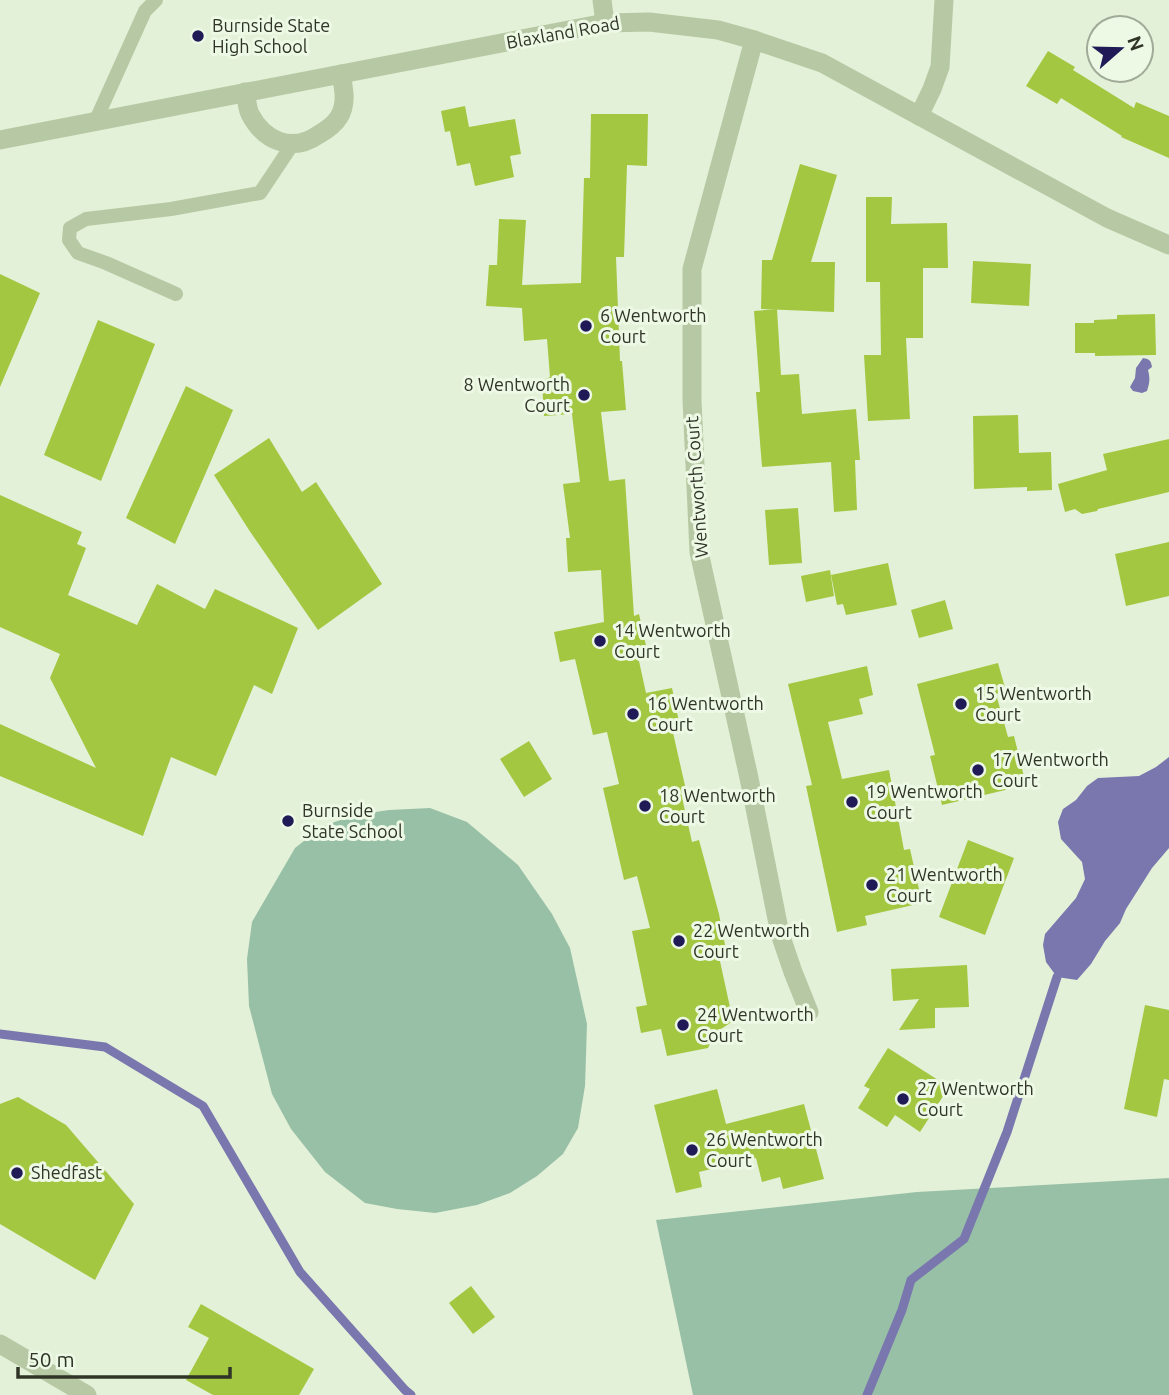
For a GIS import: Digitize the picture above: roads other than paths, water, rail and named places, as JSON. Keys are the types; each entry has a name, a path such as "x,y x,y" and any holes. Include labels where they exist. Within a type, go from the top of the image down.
{"street":[{"path":"602,0 605,23"},
{"path":"919,116 940,67 944,0"},
{"name":"Blaxland Road","path":"0,140 605,23 649,22 718,30 822,63 1107,218 1169,245"},
{"name":"Wentworth Court","path":"754,40 692,269 692,400 699,552 780,934 809,1012"},
{"path":"245,92 250,113 268,137 292,145 307,143 339,118 345,97 341,74"},
{"path":"0,1344 87,1395"}],"lane":[{"path":"95,122 145,11 156,0"},
{"path":"176,294 78,253 69,240 70,228 86,219 171,209 260,193 292,145"}],"waterway":[{"path":"867,1395 902,1310 911,1280 964,1239 1007,1132 1057,977"},
{"path":"0,1034 105,1047 203,1106 300,1272 411,1395"}],"place":[{"name":"Burnside State High School","path":"198,36"},
{"name":"6 Wentworth Court","path":"586,326"},
{"name":"8 Wentworth Court","path":"584,395"},
{"name":"14 Wentworth Court","path":"600,641"},
{"name":"15 Wentworth Court","path":"961,704"},
{"name":"16 Wentworth Court","path":"633,714"},
{"name":"17 Wentworth Court","path":"978,770"},
{"name":"19 Wentworth Court","path":"852,802"},
{"name":"18 Wentworth Court","path":"645,806"},
{"name":"Burnside State School","path":"288,821"},
{"name":"21 Wentworth Court","path":"872,885"},
{"name":"22 Wentworth Court","path":"679,941"},
{"name":"24 Wentworth Court","path":"683,1025"},
{"name":"27 Wentworth Court","path":"903,1099"},
{"name":"26 Wentworth Court","path":"692,1150"},
{"name":"Shedfast","path":"17,1173"}]}
